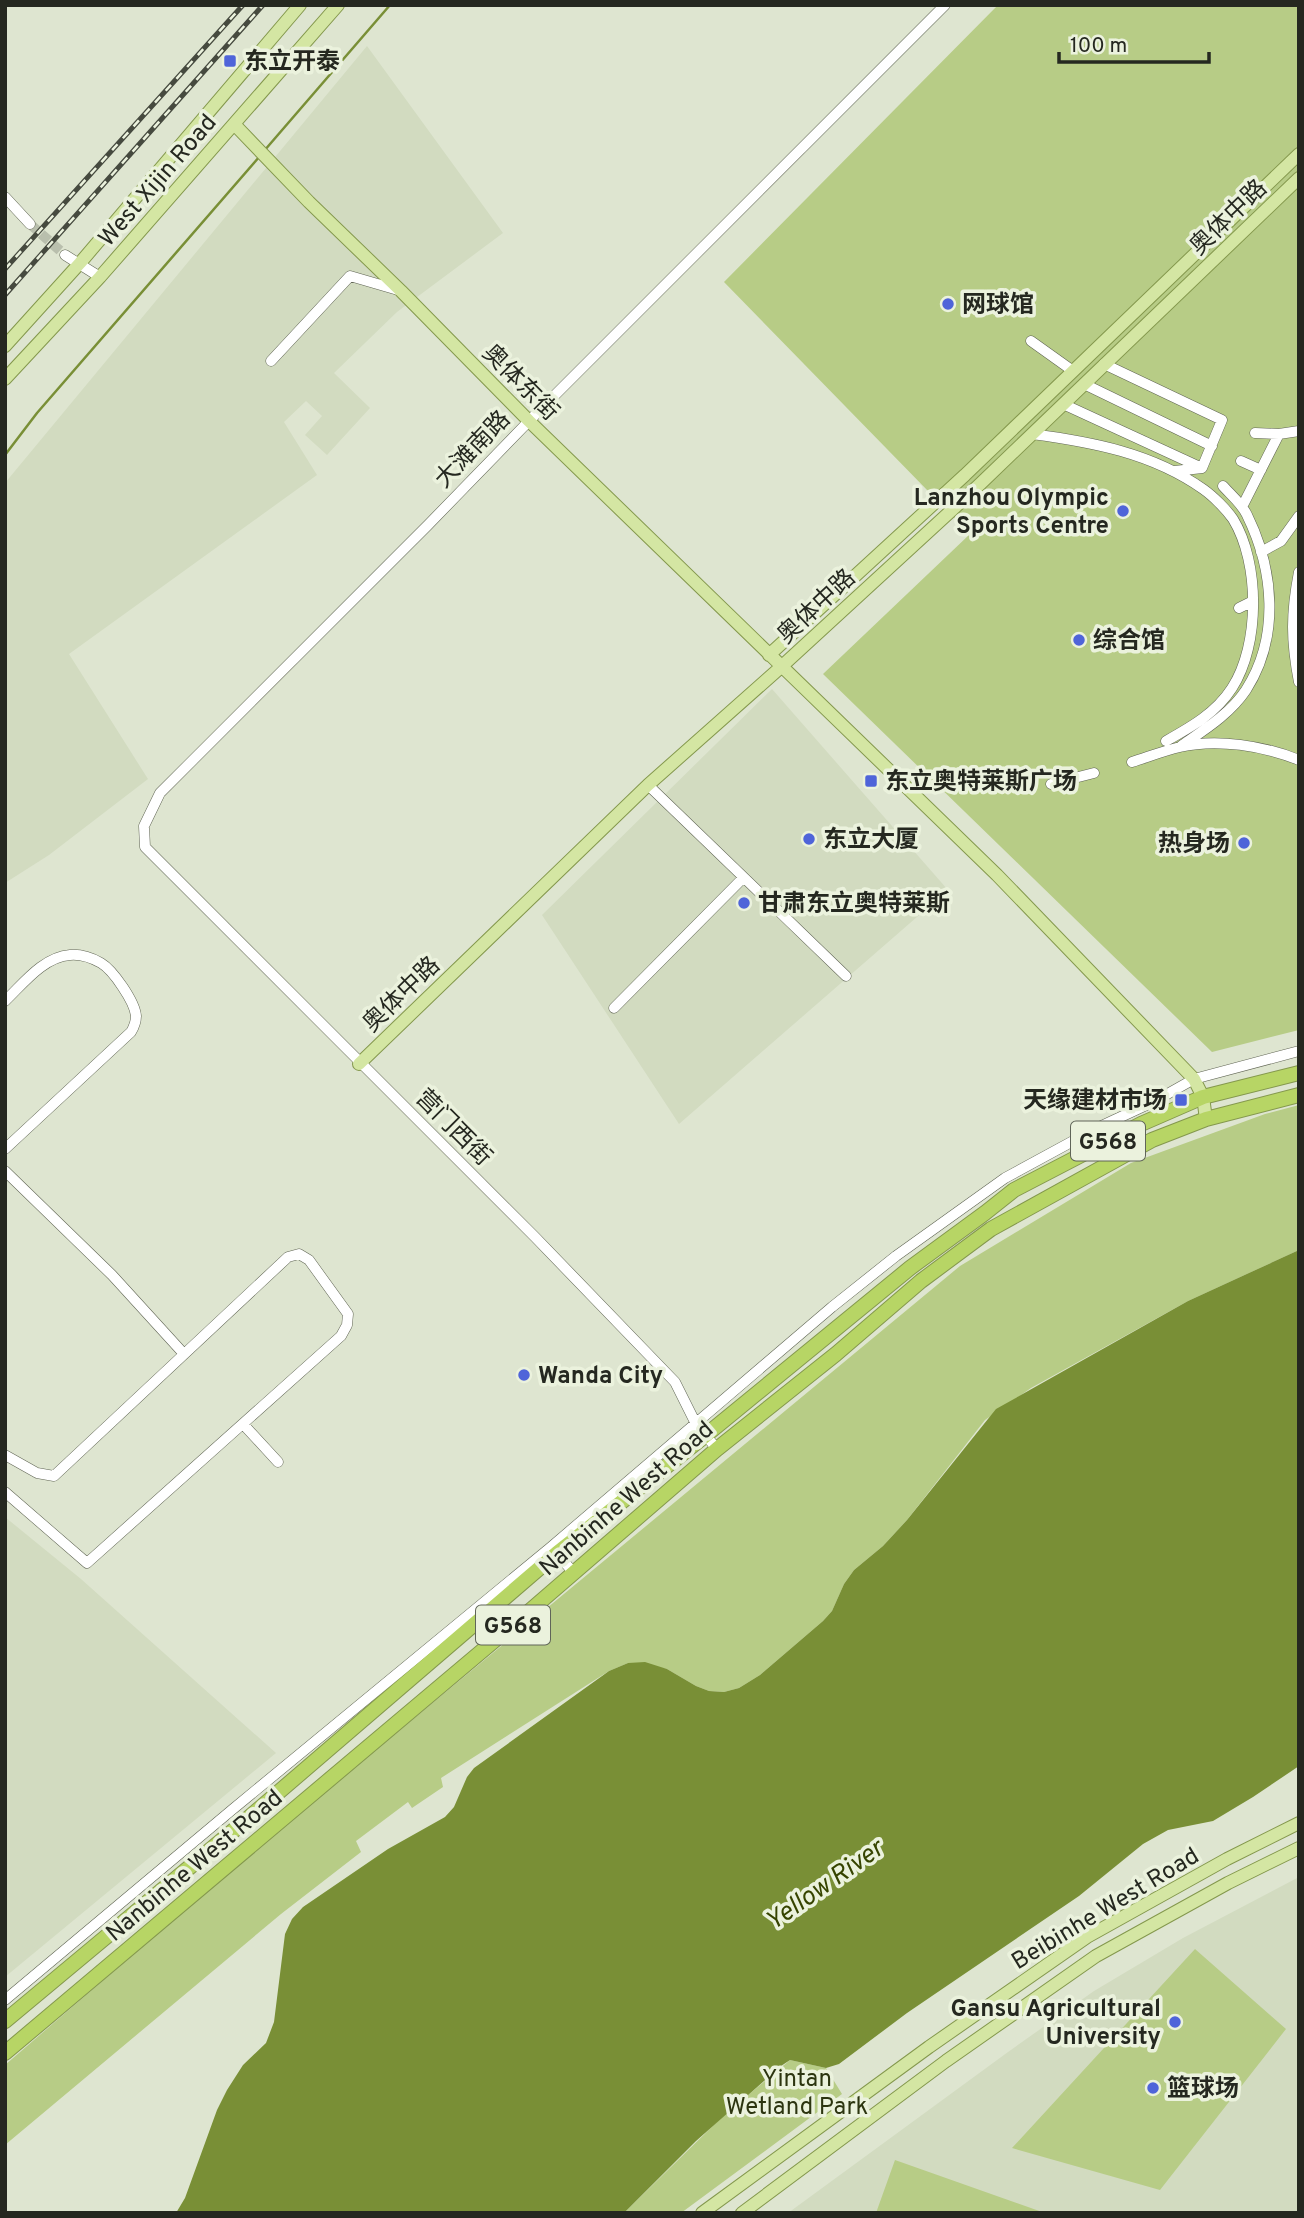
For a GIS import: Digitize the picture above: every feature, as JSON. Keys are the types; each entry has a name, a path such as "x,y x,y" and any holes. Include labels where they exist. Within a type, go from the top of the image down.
{"highway":[{"name":"Nanbinhe West Road","path":"5,2021 245,1821 554,1550 706,1436 910,1268 1014,1190 1140,1124 1203,1097 1299,1073"},
{"name":"Nanbinhe West Road","path":"5,2053 717,1450 921,1281 991,1229 1152,1140 1206,1119 1299,1095"}],"main road":[{"name":"West Xijin Road","path":"5,346 80,263 300,5"},
{"name":"West Xijin Road","path":"5,379 100,277 338,5"},
{"name":"奥体东街","path":"233,124 528,421 997,875 1195,1079"},
{"name":"奥体中路","path":"769,655 965,475 1299,154"},
{"name":"奥体中路","path":"359,1063 648,785 977,487 1299,178"},
{"path":"1195,1079 1203,1097 1206,1119"},
{"name":"Beibinhe West Road","path":"702,2213 929,2047 1087,1937 1227,1859 1299,1823"},
{"name":"Beibinhe West Road","path":"742,2213 946,2061 1096,1956 1228,1883 1299,1848"},
{"path":"841,2111 854,2131"}],"street":[{"name":"大滩南路","path":"145,847 144,826 160,793 945,5"},
{"path":"5,197 30,223"},
{"path":"65,255 100,277"},
{"path":"271,361 350,276 401,291"},
{"path":"1031,341 1073,371"},
{"path":"1104,365 1222,420 1202,468"},
{"path":"1084,384 1212,446"},
{"path":"1063,404 1202,468"},
{"path":"1255,433 1299,431"},
{"path":"1032,434 1089,442 1136,454 1174,471 1205,490 1233,519 1247,555 1253,601 1249,651 1232,689 1204,719 1166,741"},
{"path":"1242,507 1279,434"},
{"path":"1241,461 1261,470"},
{"path":"1174,471 1202,468"},
{"path":"1181,746 1215,722 1245,692 1260,663 1270,627 1269,591 1261,552 1247,512 1223,486"},
{"path":"1261,552 1281,541 1299,516"},
{"path":"1299,572 1293,605 1293,653 1299,682"},
{"path":"1239,608 1253,601"},
{"path":"1132,762 1181,746 1206,743 1248,746 1299,760"},
{"path":"1051,784 1094,773"},
{"path":"648,785 846,976"},
{"name":"营门西街","path":"145,847 535,1237 675,1382 696,1424 717,1450"},
{"path":"614,1008 743,878"},
{"path":"5,1001 52,960 69,955 87,957 103,964 115,976 133,1007 136,1020 131,1032 5,1149"},
{"name":"Nanbinhe West Road","path":"5,2000 233,1808 554,1550 832,1307 896,1256 1005,1178 1085,1134 1195,1079 1299,1051"},
{"path":"5,1171 112,1275 184,1354"},
{"path":"5,1455 37,1473 54,1476 288,1257 299,1254 309,1259 348,1314 347,1325 341,1336 87,1563 5,1492"},
{"path":"243,1424 278,1462"},
{"path":"554,1550 573,1572"}],"shaded area":[{"path":"367,46 503,233 397,312 334,373 370,408 327,455 305,435 322,416 306,401 284,422 317,475 69,654 148,779 49,855 5,883 5,483"},
{"name":"甘肃东立奥特莱斯","path":"772,689 948,890 679,1124 542,915"},
{"path":"5,1517 81,1579 276,1753 5,1977"},
{"name":"Gansu Agricultural University","path":"1299,1877 1299,2213 788,2213 1094,1991 1183,1938"}],"green space":[{"name":"Lanzhou Olympic Sports Centre","path":"998,5 1299,5 1299,1030 1212,1052 823,674 970,534 724,282"},
{"path":"1299,1105 1299,1250 1188,1301 1031,1388 985,1420 907,1520 883,1546 854,1570 844,1584 832,1611 823,1621 760,1675 739,1688 724,1692 709,1691 667,1669 628,1663 609,1671 441,1778 443,1787 412,1808 408,1802 356,1841 361,1852 281,1914 5,2145 5,2065 238,1864 960,1266 1131,1163 1265,1114"},
{"name":"篮球场","path":"1195,1949 1286,2029 1160,2190 1012,2148"},
{"name":"Yintan Wetland Park","path":"790,2060 826,2068 842,2094 681,2213 624,2213 723,2116"},
{"path":"895,2160 1045,2213 876,2213"}],"water":[{"name":"Yellow River","path":"1299,1250 1299,1766 1213,1821 1168,1830 1143,1844 1079,1896 907,2013 839,2064 826,2068 790,2060 696,2141 624,2213 176,2213 185,2198 227,2090 243,2065 266,2043 274,2022 285,1934 292,1919 303,1907 388,1849 445,1817 454,1807 467,1777 474,1768 609,1671 628,1663 645,1662 667,1669 709,1691 724,1692 739,1688 760,1675 832,1611 844,1584 854,1570 883,1546 907,1520 996,1409 1188,1301"}],"waterway":[{"path":"264,151 390,5"},
{"path":"5,455 37,413 260,156"}],"tunnel":[{"path":"30,224 65,255"}],"railway":[{"path":"5,269 243,5"},
{"path":"5,295 263,5"}],"place":[{"name":"东立开泰","path":"230,61"},
{"name":"网球馆","path":"948,304"},
{"name":"Lanzhou Olympic Sports Centre","path":"1123,511"},
{"name":"综合馆","path":"1079,640"},
{"name":"东立奥特莱斯广场","path":"871,781"},
{"name":"东立大厦","path":"809,839"},
{"name":"热身场","path":"1244,843"},
{"name":"甘肃东立奥特莱斯","path":"744,903"},
{"name":"天缘建材市场","path":"1181,1100"},
{"name":"Wanda City","path":"524,1375"},
{"name":"Gansu Agricultural University","path":"1175,2022"},
{"name":"篮球场","path":"1153,2088"}]}
